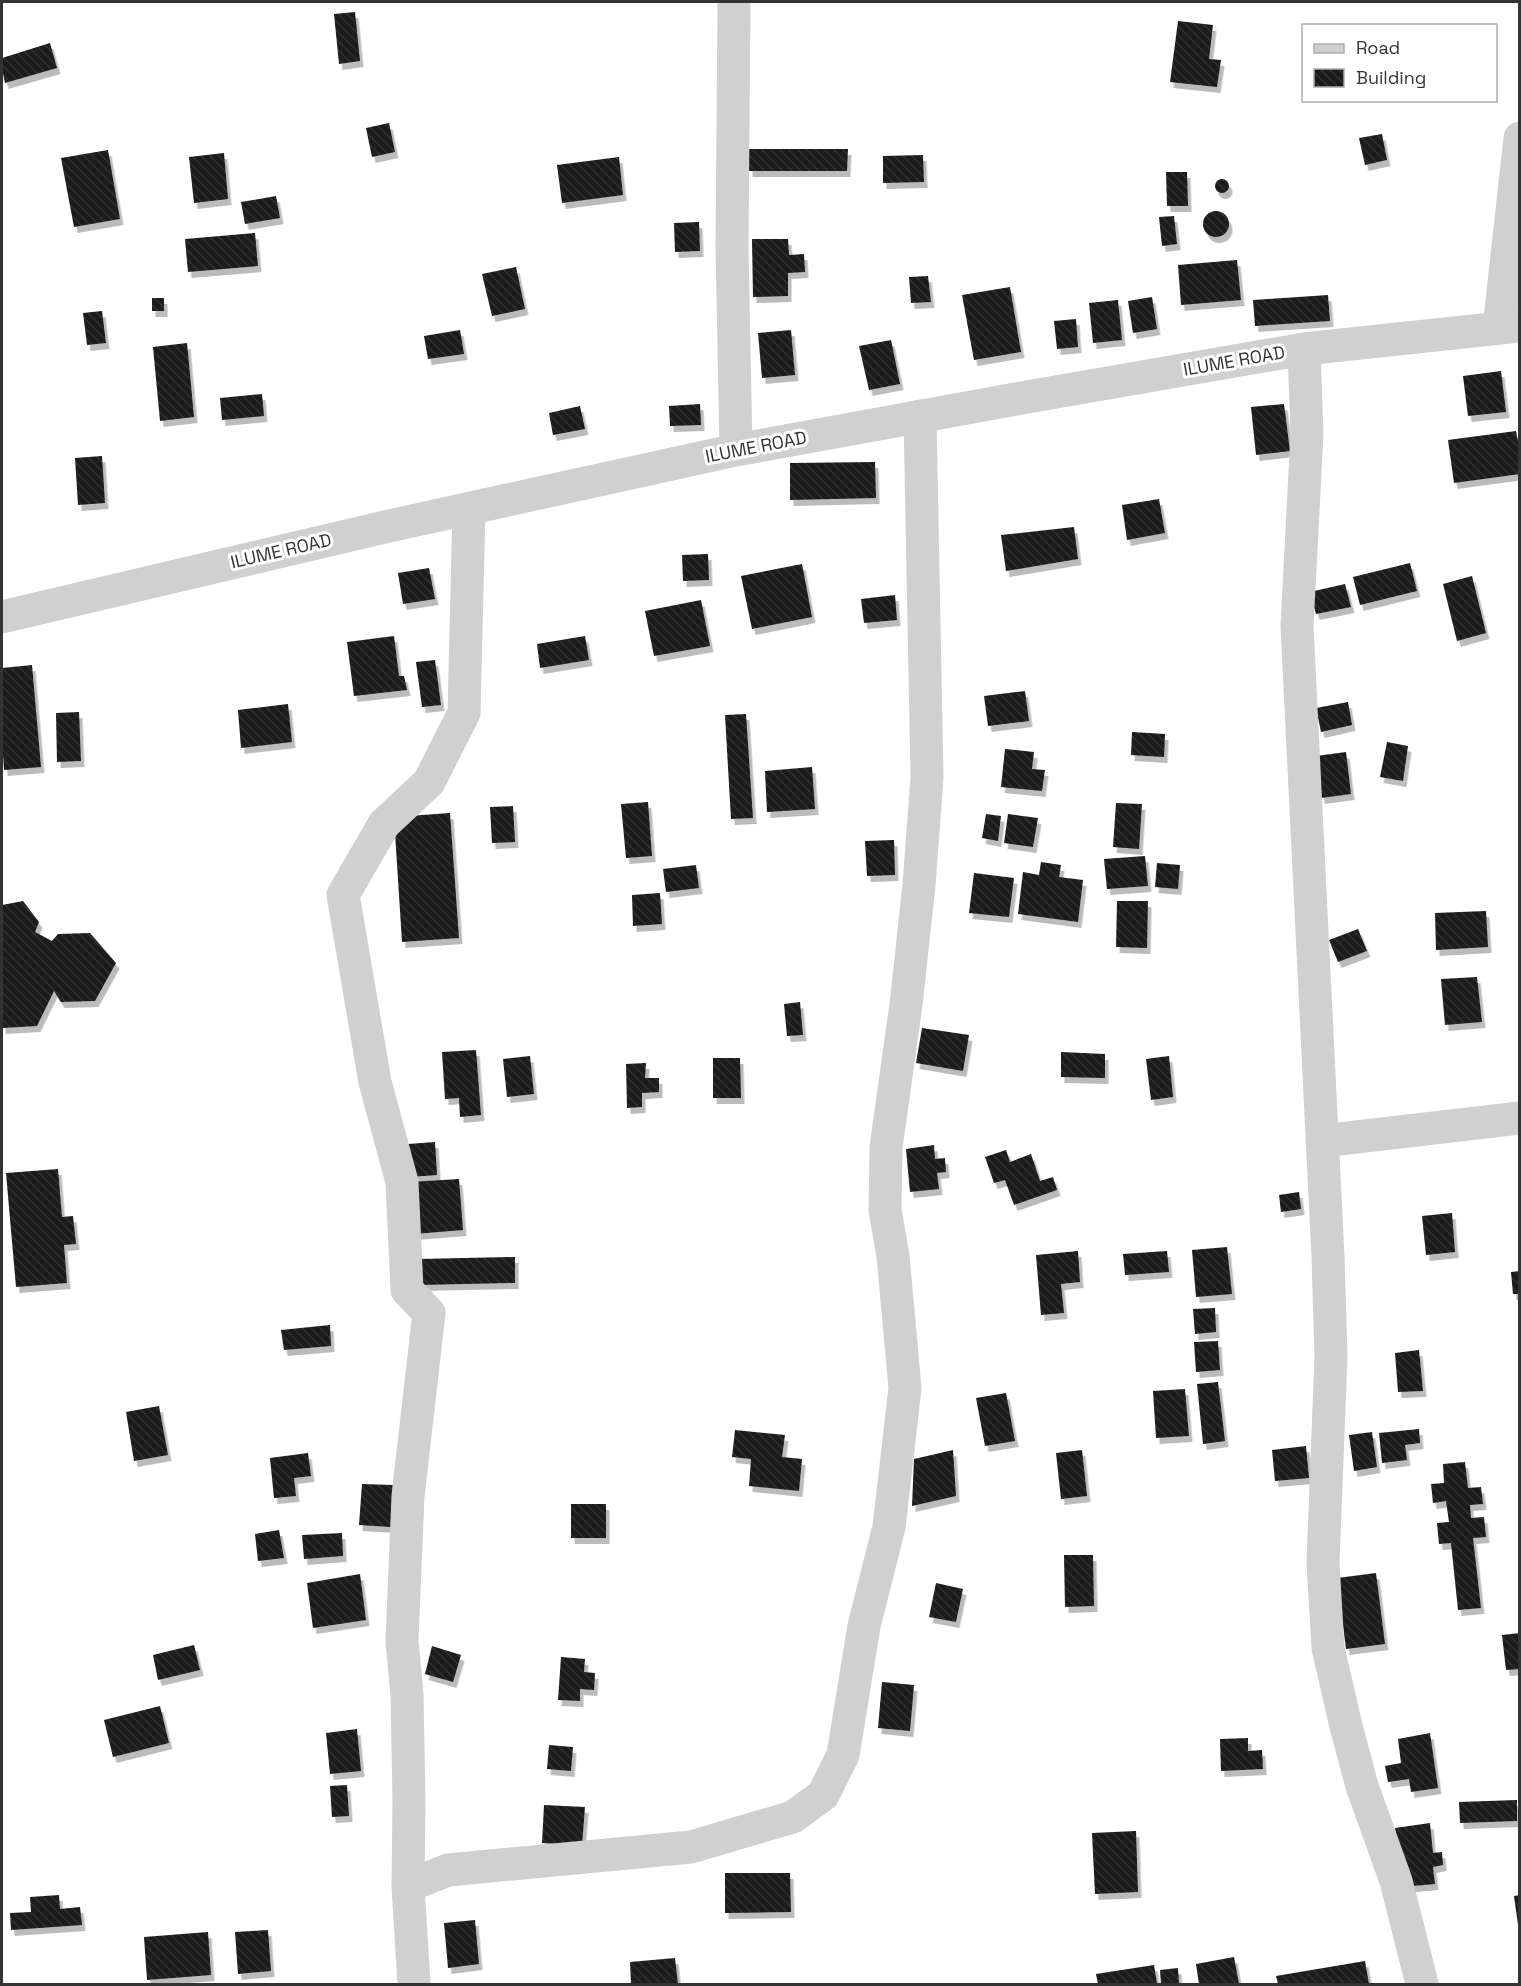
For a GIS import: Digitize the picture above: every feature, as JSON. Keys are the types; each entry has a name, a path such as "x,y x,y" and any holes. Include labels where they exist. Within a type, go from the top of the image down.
{"street":[{"path":"734,2 732,247 736,450"},
{"path":"1509,327 1520,138"},
{"name":"ILUME ROAD","path":"2,617 736,450 1304,349 1509,327"},
{"path":"1304,349 1307,434 1297,626 1330,1356 1323,1563 1328,1648 1362,1786 1396,1881 1422,1984"},
{"path":"408,1886 448,1870 691,1847 793,1817 823,1795 843,1755 864,1626 889,1527 905,1388 893,1256 885,1210 886,1147 906,1005 919,885 927,778 920,416"},
{"path":"414,1984 408,1886 407,1695 402,1641 408,1496 429,1313 406,1290 402,1182 375,1082 343,895 384,824 429,782 464,713 469,509"},
{"path":"1322,1141 1520,1118"}],"building":[{"path":"355,12 360,61 339,64 334,14"},
{"path":"1178,21 1213,25 1209,59 1221,60 1217,87 1170,82"},
{"path":"50,43 57,68 5,83 2,58"},
{"path":"389,123 395,152 372,157 366,128"},
{"path":"1382,134 1387,160 1365,165 1359,138"},
{"path":"749,149 848,149 847,171 749,171"},
{"path":"108,150 120,219 74,227 61,158"},
{"path":"224,153 228,199 194,203 189,157"},
{"path":"923,155 924,182 883,183 883,156"},
{"path":"619,157 623,195 562,203 557,165"},
{"path":"1166,172 1187,172 1188,206 1167,206"},
{"path":"1219,179 1225,179 1229,186 1225,193 1219,193 1215,189 1215,183"},
{"path":"276,196 280,218 245,224 241,202"},
{"path":"1216,211 1225,215 1229,224 1225,233 1216,237 1207,233 1203,224 1207,215"},
{"path":"1174,216 1177,244 1162,246 1159,217"},
{"path":"699,222 700,251 675,252 674,223"},
{"path":"255,233 258,266 188,272 185,239"},
{"path":"752,239 788,239 789,255 804,254 805,272 788,273 788,296 753,297"},
{"path":"1237,260 1241,300 1181,305 1178,265"},
{"path":"516,267 525,309 492,316 482,274"},
{"path":"928,276 931,302 911,303 909,277"},
{"path":"1010,287 1021,352 974,360 962,295"},
{"path":"1328,295 1330,321 1255,326 1253,300"},
{"path":"1152,297 1157,329 1133,333 1128,301"},
{"path":"152,298 164,298 164,311 152,311"},
{"path":"1118,300 1122,340 1093,343 1089,303"},
{"path":"102,311 106,343 87,345 83,313"},
{"path":"1076,319 1078,347 1057,349 1054,321"},
{"path":"460,330 464,354 428,359 424,336"},
{"path":"791,330 795,375 762,378 758,333"},
{"path":"891,340 900,384 869,390 859,346"},
{"path":"187,343 194,417 160,421 153,347"},
{"path":"1501,371 1506,412 1468,416 1463,376"},
{"path":"262,394 264,416 222,420 220,398"},
{"path":"700,404 701,425 670,426 669,406"},
{"path":"1284,404 1290,451 1256,455 1251,407"},
{"path":"580,406 585,429 553,435 549,413"},
{"path":"1516,431 1520,452 1520,474 1454,483 1448,440"},
{"path":"102,456 105,503 78,505 75,458"},
{"path":"875,462 876,498 790,500 790,463"},
{"path":"1159,499 1165,533 1127,540 1122,505"},
{"path":"1074,527 1078,559 1006,571 1001,535"},
{"path":"708,554 709,580 683,581 682,555"},
{"path":"1410,563 1417,591 1360,605 1353,577"},
{"path":"802,564 812,617 752,629 741,576"},
{"path":"429,568 435,599 403,604 398,573"},
{"path":"1472,576 1486,633 1457,641 1443,584"},
{"path":"1345,584 1351,607 1316,614 1310,592"},
{"path":"895,595 897,620 864,623 861,599"},
{"path":"701,600 710,646 654,656 645,611"},
{"path":"394,636 399,676 404,676 407,690 354,696 347,642"},
{"path":"585,636 589,660 540,668 537,644"},
{"path":"435,660 441,705 422,707 416,662"},
{"path":"32,665 41,767 4,770 2,668"},
{"path":"1025,691 1029,721 988,726 984,696"},
{"path":"1348,702 1352,725 1321,732 1316,708"},
{"path":"288,704 292,742 241,748 238,710"},
{"path":"79,712 81,761 57,762 56,713"},
{"path":"746,714 753,818 731,819 725,715"},
{"path":"1132,732 1165,734 1164,757 1131,755"},
{"path":"1387,742 1408,746 1403,781 1380,777"},
{"path":"1005,749 1034,752 1032,769 1045,770 1042,791 1001,787"},
{"path":"1346,752 1351,794 1321,798 1316,756"},
{"path":"812,767 815,809 767,812 765,771"},
{"path":"648,802 652,856 626,858 621,804"},
{"path":"1116,803 1142,804 1139,849 1113,847"},
{"path":"513,806 515,842 492,843 490,807"},
{"path":"450,813 459,938 402,942 394,817"},
{"path":"986,814 1001,816 998,841 982,838"},
{"path":"1008,814 1038,818 1033,847 1004,843"},
{"path":"894,840 895,875 867,876 865,841"},
{"path":"1145,856 1148,886 1107,889 1104,859"},
{"path":"1041,862 1061,865 1059,877 1083,880 1078,922 1018,914 1023,872 1039,875"},
{"path":"1157,863 1180,865 1178,889 1155,887"},
{"path":"696,865 699,888 666,892 663,869"},
{"path":"974,873 1014,878 1009,917 969,913"},
{"path":"660,893 662,924 633,926 632,895"},
{"path":"23,901 39,922 35,932 52,941 58,934 90,933 116,963 95,1001 61,1002 54,991 37,1026 2,1028 2,905"},
{"path":"1117,901 1148,901 1147,948 1116,947"},
{"path":"1486,911 1488,947 1436,950 1435,913"},
{"path":"1358,929 1367,951 1338,962 1329,940"},
{"path":"1477,977 1482,1022 1445,1025 1441,979"},
{"path":"800,1002 803,1035 787,1036 784,1004"},
{"path":"922,1028 969,1035 963,1071 916,1063"},
{"path":"476,1050 481,1115 460,1117 459,1098 445,1099 442,1052"},
{"path":"1061,1052 1105,1054 1105,1078 1061,1077"},
{"path":"530,1056 534,1094 507,1097 503,1059"},
{"path":"1169,1056 1173,1097 1151,1100 1146,1059"},
{"path":"713,1058 740,1058 741,1098 713,1098"},
{"path":"646,1063 645,1078 659,1078 659,1092 642,1093 642,1107 627,1108 626,1064"},
{"path":"435,1142 437,1175 410,1177 408,1144"},
{"path":"934,1145 935,1159 945,1158 946,1172 937,1173 939,1189 910,1192 906,1149"},
{"path":"1006,1150 1010,1162 1031,1154 1040,1181 1053,1177 1057,1190 1014,1205 1005,1180 994,1183 985,1157"},
{"path":"58,1169 62,1217 73,1216 76,1244 64,1245 67,1283 16,1287 6,1173"},
{"path":"459,1179 463,1230 414,1234 410,1182"},
{"path":"1299,1192 1301,1209 1281,1212 1279,1195"},
{"path":"1452,1213 1455,1252 1426,1255 1422,1216"},
{"path":"1227,1247 1232,1294 1196,1297 1192,1250"},
{"path":"1078,1251 1080,1282 1061,1284 1064,1313 1041,1315 1036,1255"},
{"path":"1167,1251 1169,1272 1125,1275 1123,1254"},
{"path":"515,1257 515,1283 418,1285 418,1259"},
{"path":"1520,1271 1520,1294 1513,1294 1511,1272"},
{"path":"1215,1308 1216,1332 1195,1334 1193,1309"},
{"path":"330,1325 331,1346 284,1350 281,1330"},
{"path":"1218,1341 1220,1370 1196,1372 1194,1342"},
{"path":"1419,1350 1423,1391 1398,1392 1395,1353"},
{"path":"1218,1382 1225,1441 1203,1444 1197,1384"},
{"path":"1185,1389 1189,1436 1156,1438 1153,1391"},
{"path":"1006,1393 1015,1441 985,1446 976,1398"},
{"path":"159,1406 168,1455 134,1461 126,1412"},
{"path":"1419,1429 1420,1443 1405,1445 1407,1460 1382,1463 1379,1433"},
{"path":"735,1430 785,1435 782,1457 802,1459 799,1491 749,1486 751,1459 732,1457"},
{"path":"1372,1432 1377,1467 1354,1471 1349,1435"},
{"path":"1306,1446 1309,1478 1275,1481 1272,1450"},
{"path":"953,1450 956,1496 912,1506 914,1459"},
{"path":"1082,1450 1087,1496 1061,1499 1056,1453"},
{"path":"308,1453 311,1476 294,1478 296,1496 274,1498 270,1458"},
{"path":"1465,1462 1468,1488 1481,1487 1483,1504 1470,1505 1471,1518 1484,1517 1486,1537 1473,1538 1481,1608 1458,1610 1451,1543 1439,1544 1437,1523 1449,1522 1446,1501 1433,1503 1431,1484 1444,1483 1443,1464"},
{"path":"362,1484 393,1485 391,1527 359,1525"},
{"path":"571,1504 606,1504 606,1538 571,1538"},
{"path":"279,1530 284,1558 258,1561 255,1534"},
{"path":"342,1533 343,1556 304,1559 302,1535"},
{"path":"1064,1555 1093,1555 1094,1606 1065,1607"},
{"path":"1376,1573 1385,1644 1346,1649 1337,1578"},
{"path":"360,1574 366,1620 313,1628 307,1583"},
{"path":"936,1583 963,1589 956,1622 929,1617"},
{"path":"1520,1633 1520,1669 1506,1670 1502,1635"},
{"path":"194,1645 200,1670 158,1680 153,1655"},
{"path":"432,1646 461,1655 453,1682 425,1674"},
{"path":"561,1657 585,1659 584,1672 595,1673 594,1690 580,1689 580,1701 558,1700"},
{"path":"882,1682 914,1685 910,1731 878,1728"},
{"path":"160,1706 169,1743 113,1757 104,1720"},
{"path":"357,1729 361,1771 330,1774 326,1733"},
{"path":"1430,1733 1438,1788 1411,1792 1409,1779 1388,1782 1385,1766 1401,1763 1398,1739"},
{"path":"1248,1738 1248,1751 1262,1750 1263,1769 1221,1771 1220,1739"},
{"path":"549,1745 573,1747 571,1771 547,1769"},
{"path":"347,1785 349,1816 332,1817 330,1786"},
{"path":"1517,1800 1517,1821 1460,1823 1459,1802"},
{"path":"544,1805 585,1807 582,1845 542,1843"},
{"path":"1430,1823 1433,1853 1442,1852 1443,1865 1433,1867 1435,1884 1402,1887 1395,1828"},
{"path":"1136,1831 1138,1892 1095,1894 1092,1833"},
{"path":"725,1873 790,1873 791,1912 725,1913"},
{"path":"59,1895 60,1909 80,1907 82,1925 11,1930 10,1913 31,1912 30,1897"},
{"path":"1520,1895 1520,1925 1518,1925 1514,1896"},
{"path":"475,1920 479,1964 448,1968 444,1923"},
{"path":"268,1930 271,1971 238,1974 235,1932"},
{"path":"208,1932 211,1975 147,1980 144,1937"},
{"path":"1234,1957 1239,1984 1199,1984 1196,1964"},
{"path":"675,1958 678,1984 631,1984 630,1962"},
{"path":"1365,1961 1369,1984 1278,1984 1276,1976"},
{"path":"1154,1965 1157,1984 1098,1984 1096,1974"},
{"path":"1178,1968 1179,1984 1161,1984 1160,1970"}]}
